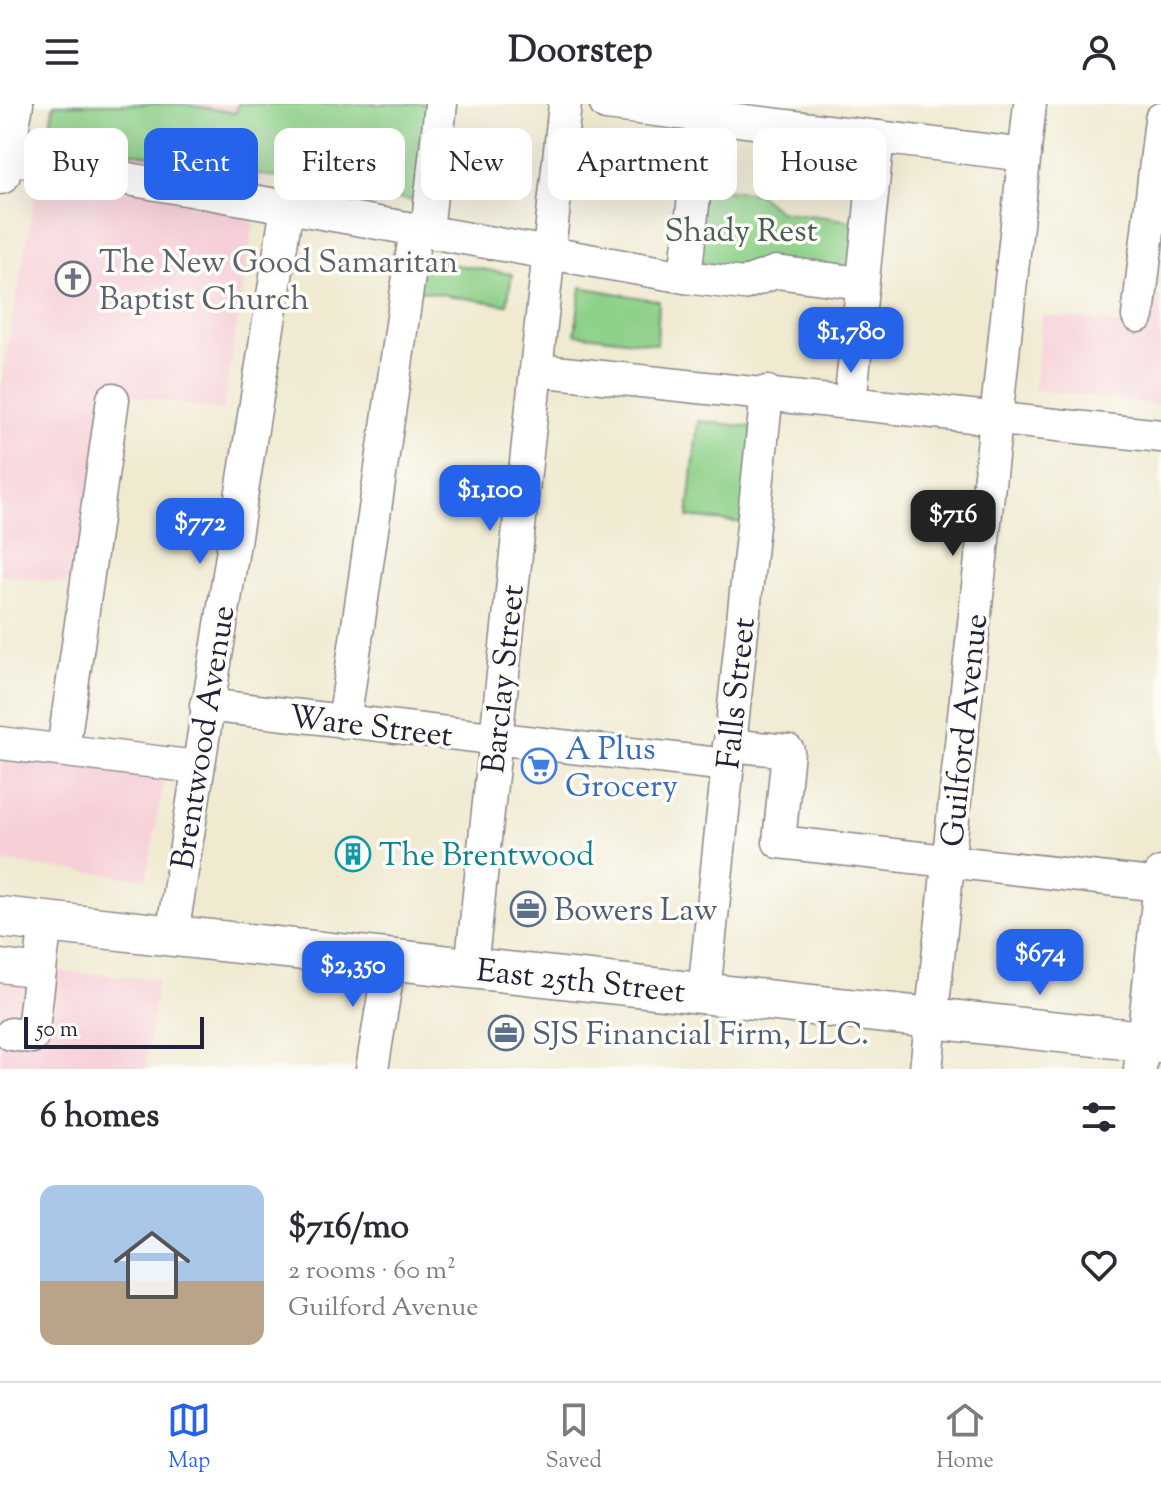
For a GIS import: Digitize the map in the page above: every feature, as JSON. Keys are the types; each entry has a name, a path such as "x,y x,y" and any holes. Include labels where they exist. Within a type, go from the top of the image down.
{"main road":[{"path":"2,166 13,104"},
{"name":"East 25th Street","path":"0,917 932,1018 1148,1051"}],"street":[{"path":"344,722 441,104"},
{"name":"Barclay Street","path":"471,968 565,104"},
{"path":"606,104 688,111 812,128"},
{"name":"Guilford Avenue","path":"926,1069 1030,104"},
{"path":"685,277 688,111"},
{"path":"1147,302 1161,119"},
{"path":"886,138 1025,155"},
{"path":"2,166 287,207 685,277 743,284 776,272 861,283"},
{"path":"850,403 871,200"},
{"name":"Brentwood Avenue","path":"172,935 287,207"},
{"path":"536,370 1161,436"},
{"name":"Falls Street","path":"704,993 767,392"},
{"path":"63,750 113,399"},
{"name":"Ware Street","path":"206,705 496,740 728,755 788,751 779,842 949,860"},
{"path":"0,743 197,767"},
{"path":"949,860 1160,879 1148,1051"},
{"path":"11,1034 32,1037 46,921"},
{"path":"372,1069 390,959"},
{"path":"0,966 40,971"}],"shaded area":[{"path":"51,104 273,104 258,196 258,128 144,128 144,200 257,200 223,411 113,392 85,587 0,574 0,391 34,200 128,200 128,128 47,128"},
{"path":"1147,295 1161,296 1161,405 1034,390 1042,315 1144,327"},
{"path":"0,743 167,764 146,879 0,862"},
{"path":"0,966 157,979 146,1069 0,1069"}],"green space":[{"path":"54,104 183,104 236,113 238,104 432,104 429,128 421,128 420,202 405,199 405,128 274,128 274,177 258,174 258,128 144,128 144,155 128,152 128,128 50,128"},
{"name":"Shady Rest","path":"737,191 753,193 753,200 766,200 779,211 863,222 856,274 746,271 695,261 701,200 737,200"},
{"path":"421,259 512,274 507,305 416,290"},
{"path":"581,287 659,301 657,344 575,334"},
{"path":"698,421 753,427 743,523 688,517"}],"place":[{"name":"The New Good Samaritan Baptist Church","path":"73,279"},
{"name":"A Plus Grocery","path":"539,766"},
{"name":"The Brentwood","path":"353,854"},
{"name":"Bowers Law","path":"528,909"},
{"name":"SJS Financial Firm, LLC.","path":"506,1033"}]}
